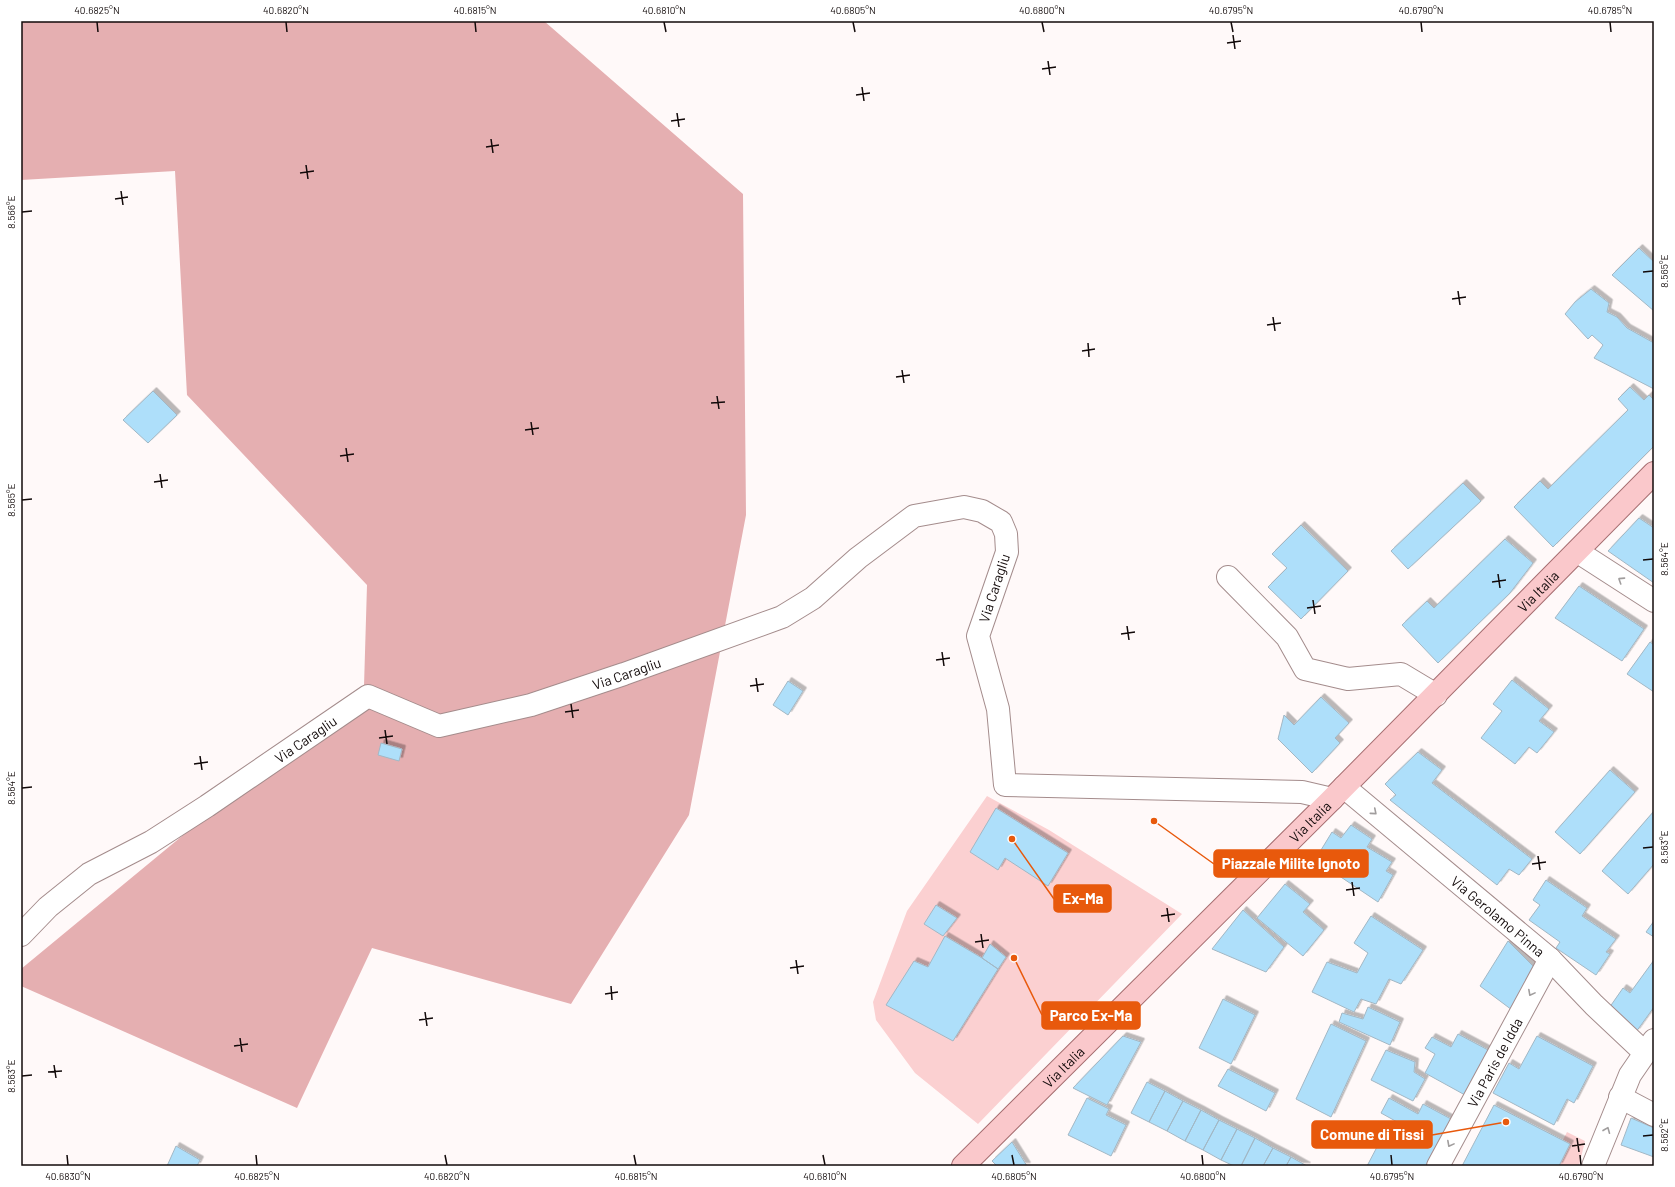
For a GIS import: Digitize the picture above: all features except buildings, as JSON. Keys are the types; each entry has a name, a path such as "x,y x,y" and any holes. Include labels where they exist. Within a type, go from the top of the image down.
{"main road":[{"name":"Via Italia","path":"964,1166 1578,552 1654,473"}],"street":[{"name":"Via Caragliu","path":"21,935 48,907 89,874 151,842 207,806 368,696 439,726 531,705 624,674 782,617 813,598 858,558 914,516 964,507 982,511 1001,522 1006,534 1007,552 978,636 998,709 1005,785 1338,793"},
{"path":"1578,552 1654,601"},
{"path":"1228,577 1287,637 1305,669 1348,679 1401,674 1436,694"},
{"name":"Via Gerolamo Pinna","path":"1338,793 1550,959 1594,1005 1649,1046"},
{"name":"Via Paris de Idda","path":"1438,1166 1550,959"},
{"path":"1593,1166 1630,1075 1649,1046"},
{"path":"1620,1098 1654,1115"}],"shaded area":[{"path":"21,21 544,21 743,194 746,515 689,815 571,1004 372,948 297,1108 21,986 21,969 364,686 367,585 187,395 175,171 21,180"},
{"path":"987,796 1049,830 1182,914 978,1124 915,1073 876,1020 873,1002 907,911"},
{"path":"1567,1132 1585,1141 1579,1166 1559,1166 1570,1144 1563,1140"}],"place":[{"name":"Piazzale Milite Ignoto","path":"1154,821"},
{"name":"Ex-Ma","path":"1012,839"},
{"name":"Parco Ex-Ma","path":"1014,958"},
{"name":"Comune di Tissi","path":"1506,1122"}]}
